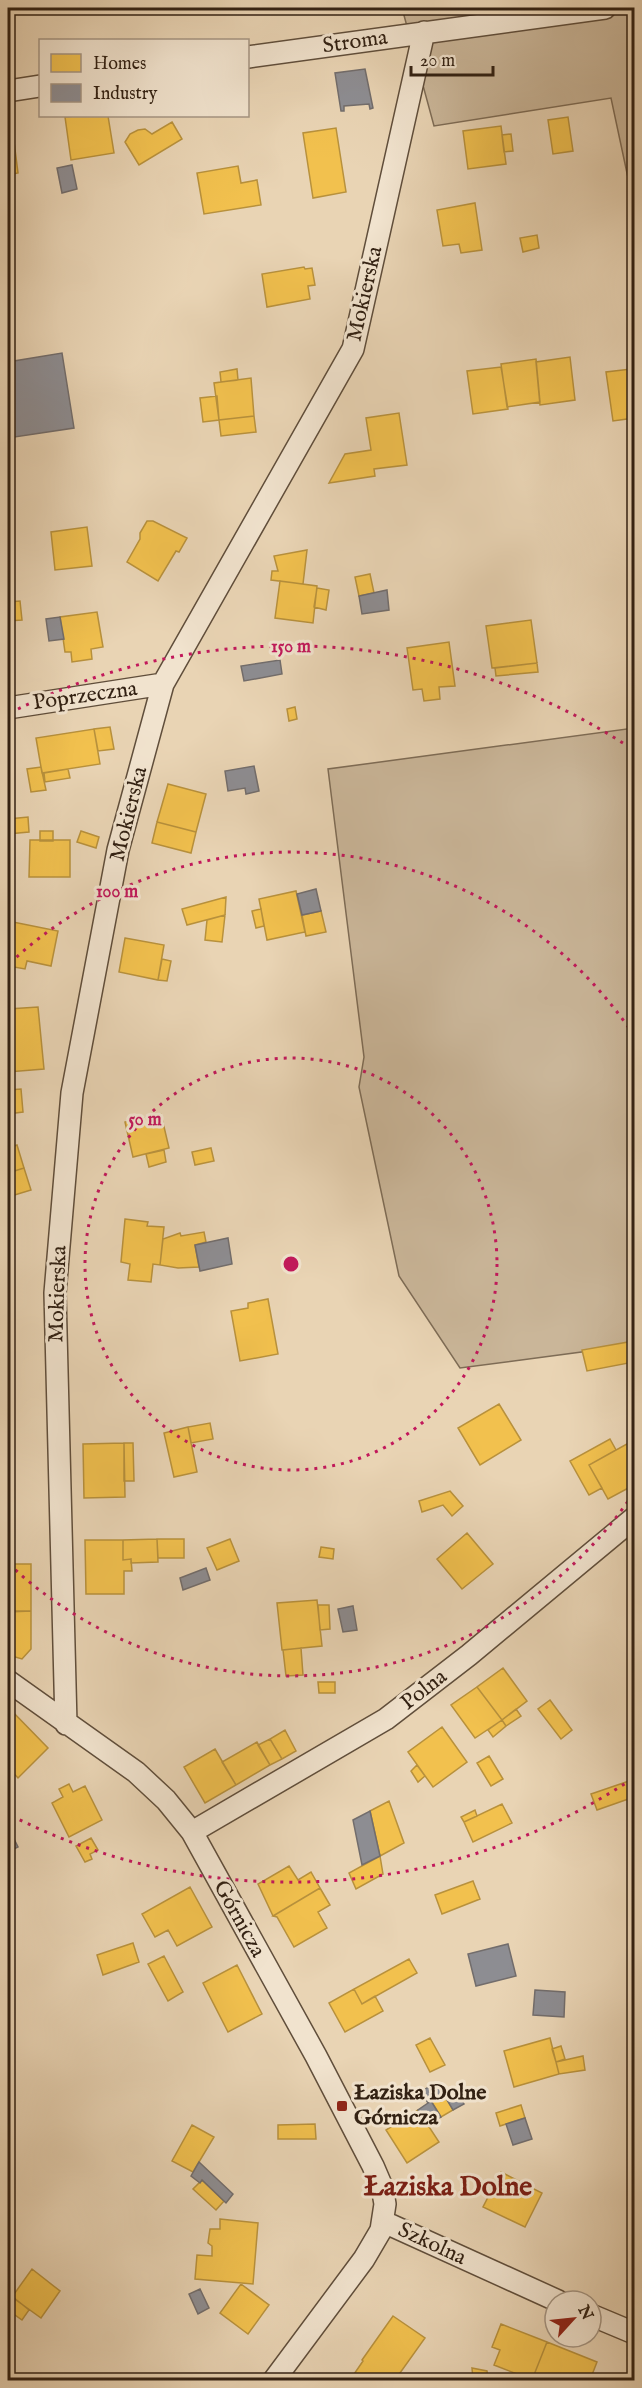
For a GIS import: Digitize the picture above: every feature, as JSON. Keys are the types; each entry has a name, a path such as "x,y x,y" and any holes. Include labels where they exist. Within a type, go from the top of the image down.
{"street":[{"name":"Stroma","path":"249,57 605,8"},
{"name":"Mokierska","path":"66,1724 55,1293 72,1094 118,850 163,684 353,349 424,32"},
{"path":"8,90 39,86"},
{"name":"Poprzeczna","path":"8,708 163,684"},
{"name":"Polna","path":"192,1832 386,1719 634,1518"},
{"name":"Górnicza","path":"8,1681 136,1772 166,1800 192,1832 316,2056 373,2166 382,2187 385,2204 384,2222"},
{"name":"Szkolna","path":"274,2380 364,2259 384,2222 543,2294"},
{"path":"603,2320 634,2333"}],"shaded area":[{"path":"402,8 634,8 634,206 611,98 434,126"},
{"path":"634,728 634,1345 460,1368 399,1276 359,1087 364,1057 328,769"}],"building: Homes":[{"path":"65,117 108,117 114,153 71,160"},
{"path":"568,117 573,151 553,154 548,120"},
{"path":"172,122 182,139 139,165 125,142 130,134 145,129 152,134"},
{"path":"8,126 12,126 18,173 8,175"},
{"path":"501,126 506,164 468,169 463,131"},
{"path":"336,128 346,192 313,198 303,133"},
{"path":"511,134 513,151 504,152 502,135"},
{"path":"238,166 241,183 257,180 261,205 204,214 197,173"},
{"path":"475,203 482,250 461,253 459,244 443,246 437,210"},
{"path":"537,235 539,248 523,252 520,238"},
{"path":"304,267 305,269 312,268 315,285 308,286 310,299 267,307 262,274"},
{"path":"570,357 575,400 540,405 536,362"},
{"path":"536,359 540,402 507,407 501,364"},
{"path":"501,367 508,409 473,414 467,371"},
{"path":"237,369 238,380 221,382 220,372"},
{"path":"631,369 634,385 634,418 613,421 606,372"},
{"path":"251,378 254,416 219,420 214,383"},
{"path":"217,396 219,420 203,422 200,398"},
{"path":"399,413 407,465 374,469 375,476 329,483 345,454 371,450 366,418"},
{"path":"254,416 256,432 221,436 219,420"},
{"path":"147,521 153,521 187,538 179,552 176,551 158,581 127,562"},
{"path":"87,527 92,566 55,570 51,532"},
{"path":"307,550 303,584 271,580 272,571 278,571 274,556"},
{"path":"370,574 374,593 359,596 355,577"},
{"path":"280,581 317,586 313,623 275,618"},
{"path":"317,588 329,590 326,610 314,607"},
{"path":"20,601 22,620 8,621 8,602"},
{"path":"97,612 103,647 91,649 92,659 72,662 71,652 65,652 60,617"},
{"path":"531,620 537,663 492,668 486,626"},
{"path":"449,642 455,686 439,687 440,699 424,701 422,689 413,690 407,648"},
{"path":"537,663 538,672 496,676 495,668"},
{"path":"295,707 297,719 289,721 287,709"},
{"path":"110,727 114,749 98,751 94,729"},
{"path":"94,729 100,764 42,773 36,738"},
{"path":"41,767 46,790 31,792 27,769"},
{"path":"68,769 70,778 45,782 44,773"},
{"path":"168,784 206,794 196,832 157,822"},
{"path":"28,817 29,832 8,834 8,819"},
{"path":"157,822 196,832 191,853 152,843"},
{"path":"40,831 53,831 53,841 40,841"},
{"path":"81,831 99,837 96,848 77,842"},
{"path":"30,840 70,840 70,877 29,877"},
{"path":"296,891 305,932 267,940 259,899"},
{"path":"226,897 225,915 187,925 182,909"},
{"path":"261,909 264,926 256,928 252,911"},
{"path":"321,911 326,932 306,936 302,915"},
{"path":"225,915 222,942 205,940 207,920"},
{"path":"8,921 58,931 51,966 27,961 25,969 8,966 11,957 8,957"},
{"path":"125,938 164,945 158,980 119,972"},
{"path":"162,959 171,961 167,981 158,980"},
{"path":"38,1007 44,1069 8,1072 8,1009"},
{"path":"21,1089 23,1112 8,1114 8,1090"},
{"path":"161,1114 169,1148 133,1157 125,1122"},
{"path":"17,1145 24,1168 8,1173 8,1148"},
{"path":"211,1148 214,1161 195,1165 192,1152"},
{"path":"164,1150 166,1162 149,1167 146,1154"},
{"path":"24,1168 31,1190 8,1197 8,1173"},
{"path":"125,1219 148,1222 147,1226 164,1227 160,1265 153,1264 151,1282 128,1280 130,1264 121,1262"},
{"path":"204,1232 206,1242 195,1245 199,1267 178,1268 160,1265 163,1239 180,1233 181,1236"},
{"path":"268,1299 278,1354 240,1361 231,1311 248,1308 248,1303"},
{"path":"634,1341 634,1362 587,1371 582,1350"},
{"path":"499,1404 521,1440 480,1465 458,1428"},
{"path":"210,1423 213,1439 191,1443 188,1427"},
{"path":"188,1427 197,1472 174,1477 164,1433"},
{"path":"610,1439 616,1450 589,1465 602,1488 589,1495 570,1461"},
{"path":"634,1440 634,1485 608,1499 589,1465"},
{"path":"124,1443 133,1443 134,1481 124,1481"},
{"path":"124,1443 125,1497 84,1498 83,1444"},
{"path":"450,1491 463,1506 452,1516 443,1505 422,1512 419,1501"},
{"path":"467,1533 493,1564 462,1589 437,1559"},
{"path":"157,1539 184,1539 184,1558 158,1558"},
{"path":"157,1539 158,1562 131,1563 131,1559 123,1560 123,1540"},
{"path":"230,1539 239,1561 217,1570 207,1548"},
{"path":"85,1540 123,1540 123,1560 131,1559 132,1571 124,1571 124,1594 86,1594"},
{"path":"321,1547 334,1549 333,1559 319,1557"},
{"path":"8,1564 31,1564 31,1611 8,1611"},
{"path":"317,1600 322,1646 282,1650 277,1603"},
{"path":"318,1605 329,1605 330,1629 320,1630"},
{"path":"31,1611 31,1649 22,1659 8,1655 8,1612"},
{"path":"301,1648 303,1675 286,1676 283,1650"},
{"path":"503,1668 527,1701 502,1720 477,1687"},
{"path":"318,1682 335,1682 335,1693 319,1693"},
{"path":"477,1687 502,1720 475,1738 451,1705"},
{"path":"550,1700 572,1730 561,1739 538,1709"},
{"path":"8,1707 48,1748 18,1778 8,1767"},
{"path":"516,1709 521,1716 506,1726 502,1720"},
{"path":"502,1720 506,1726 493,1737 488,1730"},
{"path":"442,1727 467,1762 433,1787 408,1752"},
{"path":"285,1730 296,1751 282,1759 270,1739"},
{"path":"270,1739 282,1759 270,1765 258,1745"},
{"path":"257,1742 270,1765 236,1785 222,1762"},
{"path":"215,1749 236,1785 205,1803 184,1767"},
{"path":"489,1756 503,1779 491,1786 477,1763"},
{"path":"417,1765 425,1776 418,1782 411,1771"},
{"path":"629,1781 634,1797 597,1810 591,1794"},
{"path":"69,1784 73,1792 85,1786 102,1820 69,1837 52,1803 63,1797 59,1789"},
{"path":"389,1801 404,1843 380,1856 370,1811"},
{"path":"502,1804 512,1823 473,1842 464,1822"},
{"path":"475,1810 477,1816 464,1822 461,1817"},
{"path":"91,1838 98,1850 90,1854 92,1859 85,1862 76,1846"},
{"path":"380,1856 383,1874 356,1889 349,1873"},
{"path":"289,1866 298,1880 311,1872 320,1888 273,1916 258,1884"},
{"path":"473,1881 480,1899 442,1914 435,1895"},
{"path":"190,1887 212,1927 177,1946 168,1930 155,1937 142,1914"},
{"path":"320,1888 330,1905 318,1912 327,1928 294,1947 277,1917 273,1916"},
{"path":"133,1943 139,1962 103,1975 97,1955"},
{"path":"164,1956 183,1992 168,2001 148,1964"},
{"path":"409,1959 417,1973 362,2004 354,1989"},
{"path":"237,1965 262,2014 228,2032 203,1983"},
{"path":"354,1989 362,2004 375,1996 383,2011 345,2032 329,2003"},
{"path":"430,2038 445,2065 430,2072 416,2045"},
{"path":"550,2038 559,2074 514,2087 504,2051"},
{"path":"561,2046 565,2059 556,2062 552,2049"},
{"path":"583,2056 585,2070 559,2074 556,2062"},
{"path":"444,2093 453,2110 441,2117 431,2101"},
{"path":"521,2105 525,2118 500,2126 496,2113"},
{"path":"418,2110 439,2142 407,2163 386,2130"},
{"path":"315,2124 316,2139 278,2139 278,2125"},
{"path":"192,2125 214,2137 193,2172 172,2161"},
{"path":"501,2172 542,2193 525,2227 483,2207"},
{"path":"202,2180 224,2201 216,2210 193,2189"},
{"path":"220,2219 258,2223 253,2284 195,2279 197,2255 212,2256 212,2246 208,2243 210,2229 220,2229"},
{"path":"32,2269 60,2291 41,2318 12,2297"},
{"path":"241,2284 269,2305 248,2334 220,2313"},
{"path":"13,2297 29,2310 22,2320 8,2310 8,2304"},
{"path":"393,2316 425,2338 395,2380 356,2380 352,2377"},
{"path":"501,2324 543,2340 544,2349 532,2380 494,2365 500,2350 492,2347"},
{"path":"544,2349 564,2349 597,2362 590,2380 532,2380"},
{"path":"472,2368 487,2371 488,2380 473,2380"}],"building: Industry":[{"path":"365,69 373,108 370,109 369,104 344,106 344,111 341,111 335,73"},
{"path":"72,165 77,189 62,193 57,168"},
{"path":"62,353 74,428 8,438 8,362"},
{"path":"387,590 389,610 362,614 359,596"},
{"path":"60,617 64,639 49,641 46,619"},
{"path":"280,660 282,674 244,681 241,666"},
{"path":"254,766 259,791 246,794 245,788 228,791 225,771"},
{"path":"316,889 321,911 302,915 297,894"},
{"path":"228,1238 232,1264 200,1271 195,1245"},
{"path":"206,1568 210,1580 183,1590 180,1578"},
{"path":"353,1606 357,1630 343,1632 338,1609"},
{"path":"370,1811 380,1856 362,1865 353,1820"},
{"path":"10,1831 18,1847 8,1852 8,1833"},
{"path":"508,1944 516,1976 476,1986 468,1954"},
{"path":"535,1990 565,1992 564,2017 533,2015"},
{"path":"436,2082 444,2093 428,2103 421,2092"},
{"path":"455,2088 464,2104 453,2110 444,2095"},
{"path":"431,2101 441,2117 428,2125 418,2110"},
{"path":"525,2118 532,2139 513,2145 506,2124"},
{"path":"199,2162 233,2194 226,2203 202,2180 200,2183 191,2176"},
{"path":"200,2289 209,2308 198,2314 189,2294"}],"place":[{"name":"Łaziska Dolne Górnicza","path":"342,2106"}],"district":[{"name":"Łaziska Dolne","path":"448,2187"}]}
